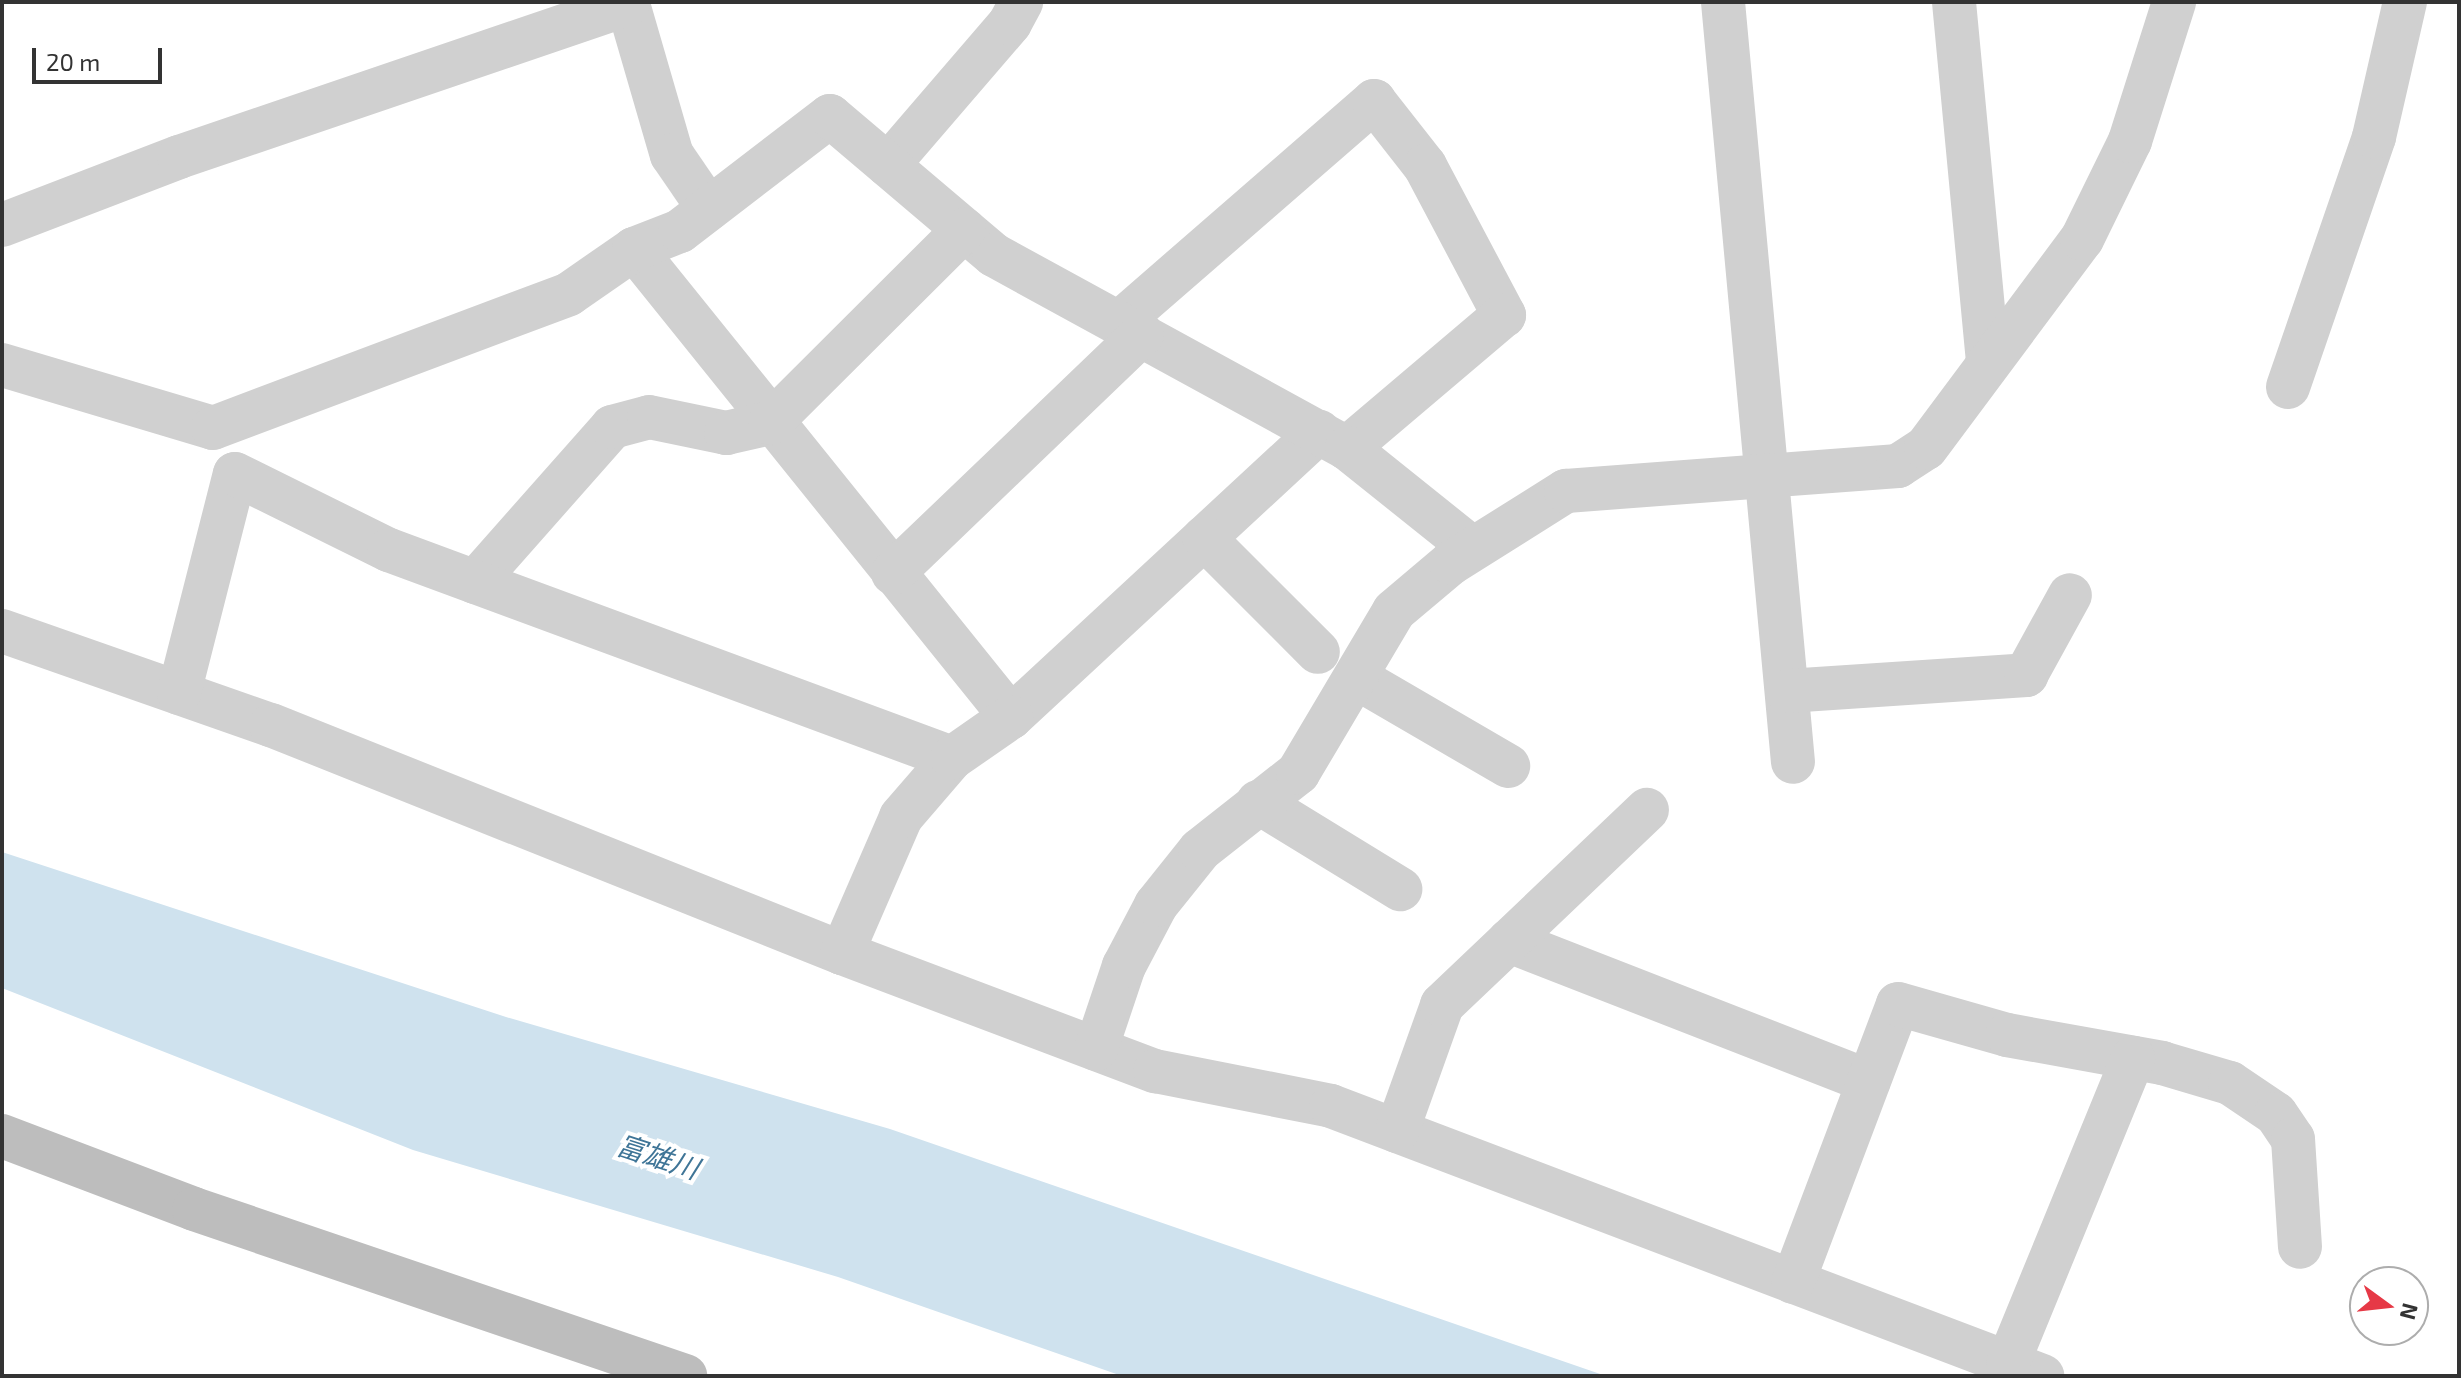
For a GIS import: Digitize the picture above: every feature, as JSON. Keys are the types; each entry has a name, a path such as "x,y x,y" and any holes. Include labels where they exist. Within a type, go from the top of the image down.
{"street":[{"path":"888,165 1010,23 1021,2"},
{"path":"1723,2 1793,762"},
{"path":"1954,2 1988,363"},
{"path":"1096,1049 1124,966 1156,905 1200,850 1298,773 1394,611 1473,549 1566,491 1898,466 1926,448 2082,239 2130,141 2174,2"},
{"path":"2288,387 2374,137 2405,2"},
{"path":"2,225 179,157 626,3 672,155 709,209"},
{"path":"842,953 901,817 952,758 1011,717 1204,538 1504,315 1425,166 1374,101 1131,328 893,573"},
{"path":"2,365 213,428 569,294 634,249 680,231 830,116 994,255 1333,440 1473,549"},
{"path":"475,582 612,427 649,417 726,433 770,423 964,230"},
{"path":"634,249 742,380 770,423 1011,717"},
{"path":"179,693 235,474 389,550 952,758"},
{"path":"1204,538 1318,652"},
{"path":"1787,691 2026,675 2070,595"},
{"path":"2,631 179,693 842,953 1155,1071 1331,1106 2025,1370 2133,1058"},
{"path":"1357,678 1508,766"},
{"path":"1258,802 1400,889"},
{"path":"1397,1131 1442,1005 1647,810"},
{"path":"1509,941 1869,1081"},
{"path":"1793,1282 1898,1004 2007,1035 2133,1058 2230,1083 2276,1114 2293,1139 2300,1247"},
{"path":"2,1136 194,1209 685,1376"}],"water":[{"name":"富雄川","path":"2,852 506,1017 890,1129 1606,1376 1122,1376 838,1277 413,1150 2,988"}]}
